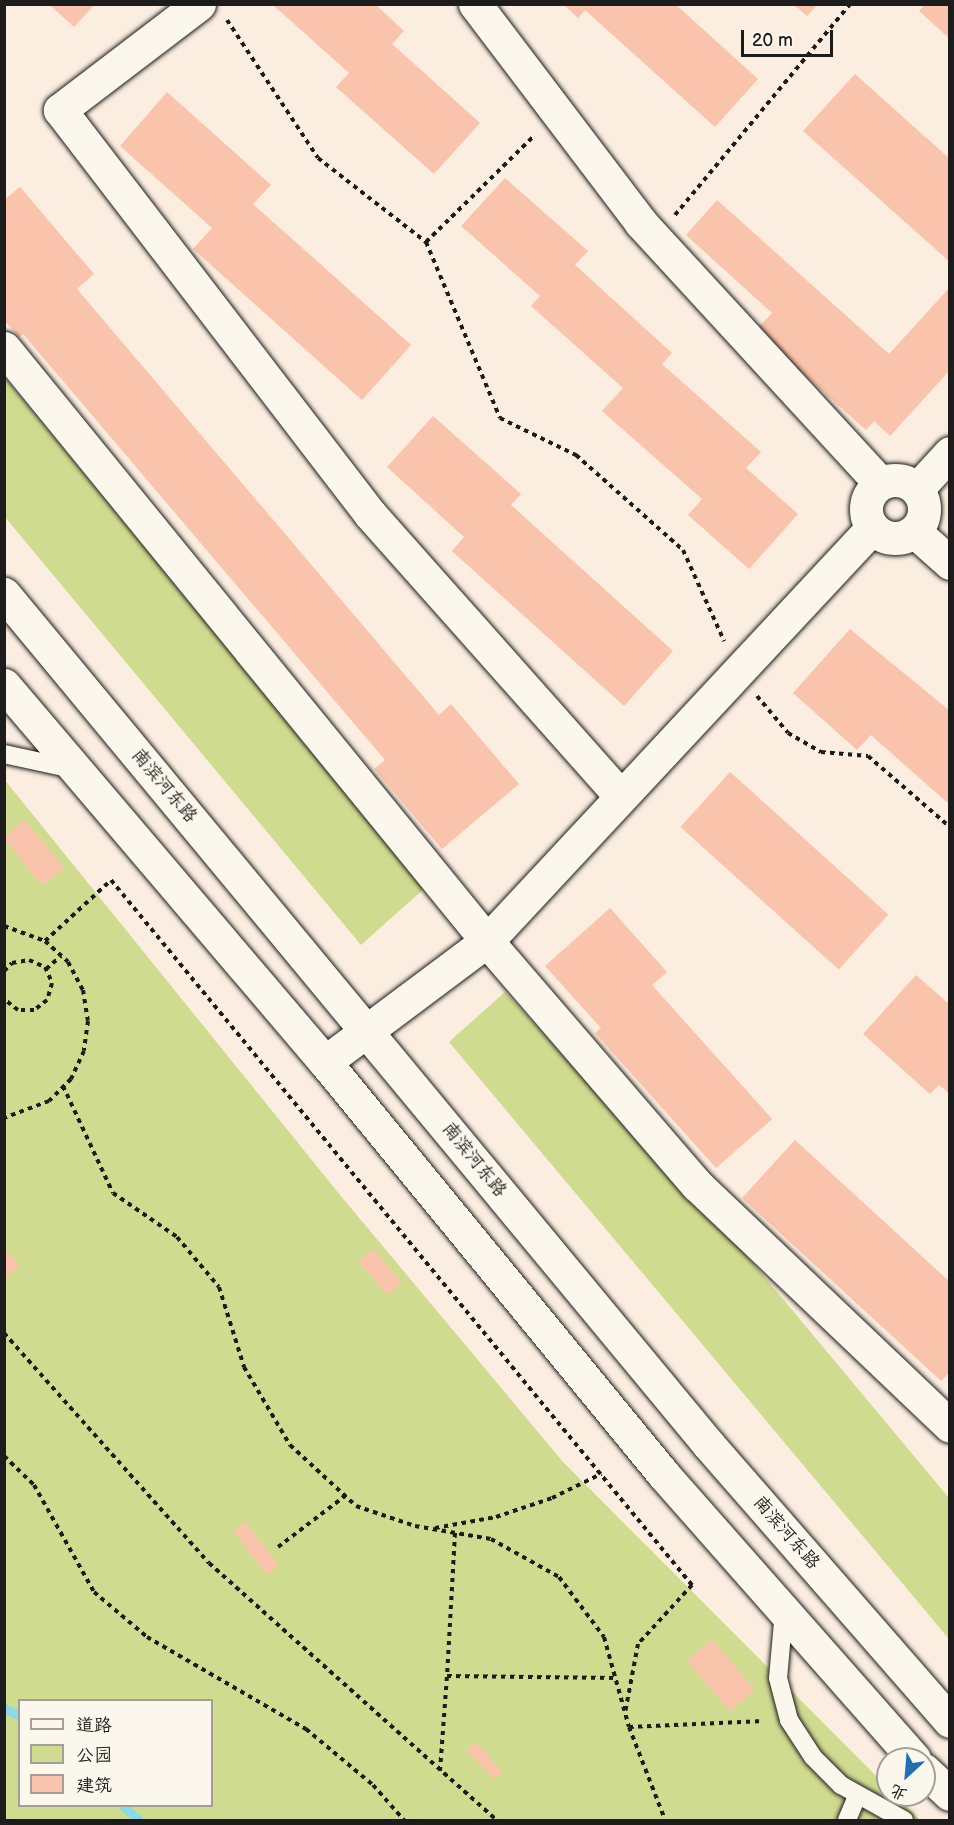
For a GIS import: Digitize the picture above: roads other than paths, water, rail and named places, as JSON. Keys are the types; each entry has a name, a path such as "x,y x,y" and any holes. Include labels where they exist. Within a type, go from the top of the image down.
{"street":[{"path":"475,4 655,239 880,483"},
{"path":"211,9 60,110 370,514 621,797"},
{"path":"4,348 487,941 697,1185 950,1426"},
{"path":"917,489 950,453"},
{"path":"897,479 917,489 925,510 914,531 893,538 872,528 865,507 880,483 897,479"},
{"path":"325,1062 487,941 872,528"},
{"path":"914,531 950,563"},
{"name":"南滨河东路","path":"4,594 709,1445 950,1721"},
{"path":"4,686 325,1062 664,1475 903,1747"},
{"path":"936,1781 950,1794"}],"lane":[{"path":"4,754 76,769"},
{"path":"784,1611 778,1678 789,1720 813,1757 857,1796 904,1821"},
{"path":"847,1821 857,1796"}],"waterway":[{"path":"4,1708 18,1715"},
{"path":"124,1807 139,1820"}]}
